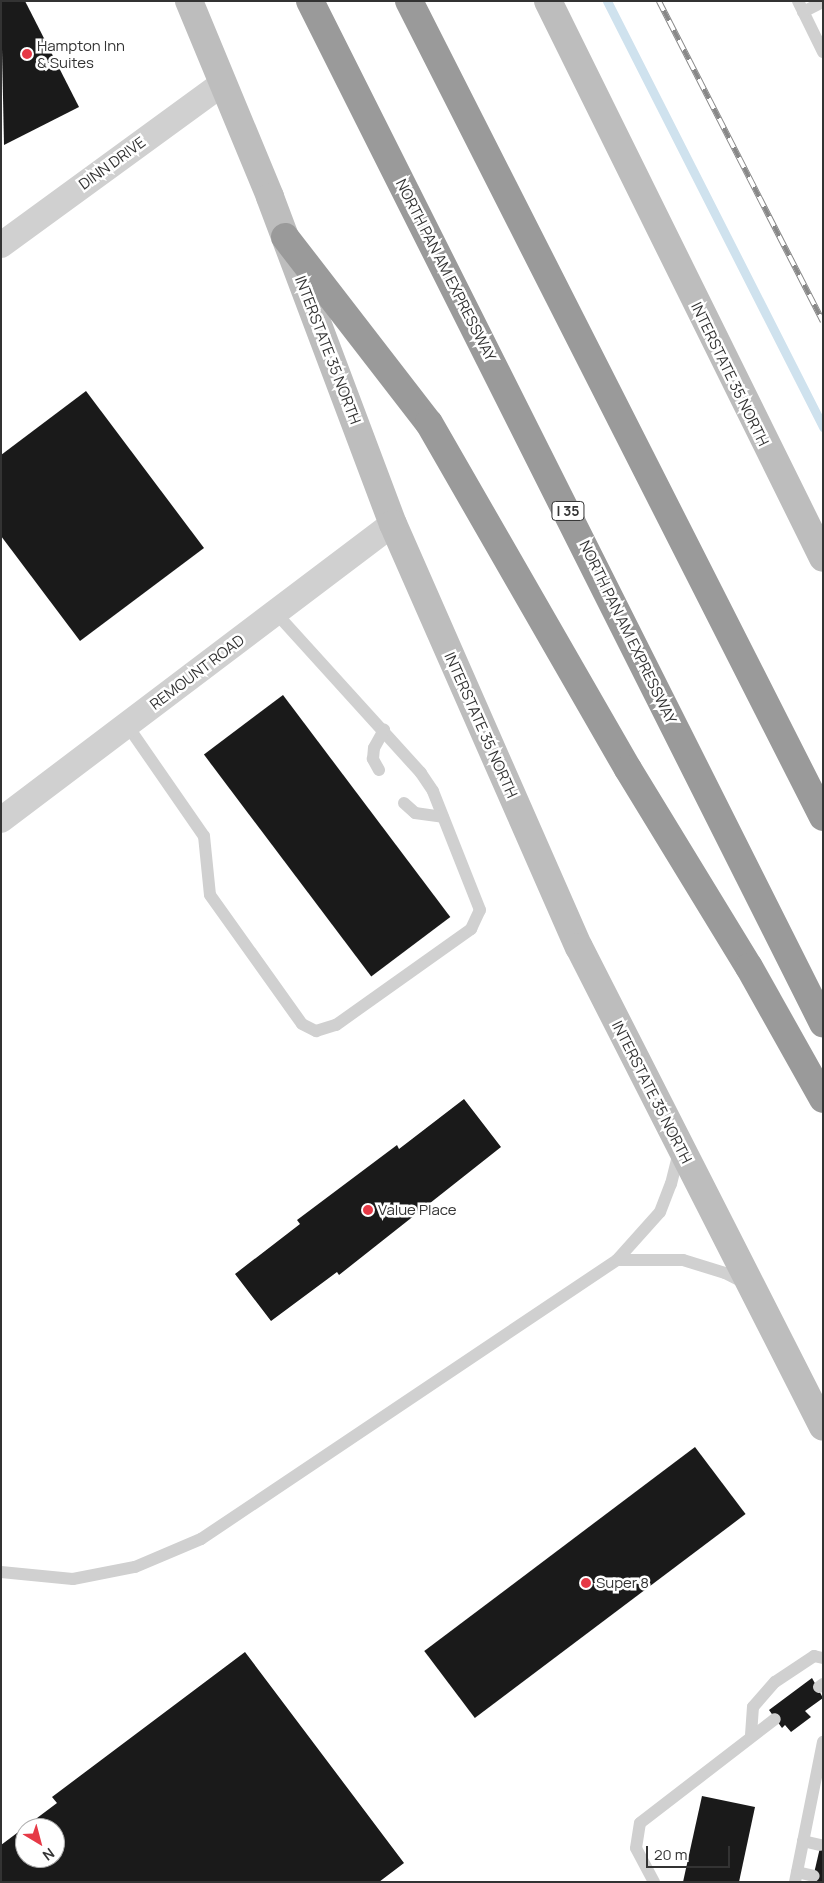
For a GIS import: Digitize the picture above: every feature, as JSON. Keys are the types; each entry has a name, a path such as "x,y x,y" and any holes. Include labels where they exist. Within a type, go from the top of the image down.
{"highway":[{"name":"NORTH PAN AM EXPRESSWAY","path":"310,1 823,1023"},
{"path":"409,1 823,817"},
{"path":"285,237 429,423 633,778 754,976 823,1099"}],"main road":[{"name":"INTERSTATE 35 NORTH","path":"189,1 285,237 393,524 579,947 823,1427"},
{"name":"INTERSTATE 35 NORTH","path":"548,1 823,558"}],"street":[{"name":"DINN DRIVE","path":"1,245 223,83"},
{"name":"REMOUNT ROAD","path":"1,820 393,524"}],"lane":[{"path":"823,2 801,7 823,52"},
{"path":"127,725 204,836 210,895 302,1024 316,1031 336,1025 471,929 480,910 443,817 421,773 276,613"},
{"path":"379,770 374,759 374,748 384,730"},
{"path":"404,803 415,813 443,817"},
{"path":"1,1572 73,1579 136,1567 201,1539 617,1260 660,1212 672,1184 680,1146"},
{"path":"617,1260 683,1260 726,1272 751,1286"},
{"path":"751,1735 753,1707 775,1682 814,1656 823,1658"},
{"path":"654,1882 636,1848 640,1823 751,1735 775,1719"},
{"path":"814,1876 796,1877 810,1806 820,1774 823,1742"},
{"path":"810,1806 823,1809"},
{"path":"803,1841 820,1845"}],"building":[{"name":"Hampton Inn & Suites","path":"1,1 25,1 79,107 4,145"},
{"path":"86,391 204,548 80,641 1,536 1,455"},
{"path":"283,695 450,917 371,977 204,755"},
{"name":"Value Place","path":"464,1099 501,1147 339,1275 337,1272 271,1321 235,1274 300,1224 297,1220 397,1145 399,1149"},
{"name":"Super 8","path":"695,1447 746,1514 475,1718 424,1651"},
{"path":"245,1652 404,1863 379,1882 1,1882 1,1845 15,1834 15,1868 65,1868 65,1818 37,1818 57,1803 52,1797"},
{"path":"812,1678 823,1698 805,1711 811,1717 791,1732 785,1725 782,1728 769,1710"},
{"path":"702,1796 755,1807 739,1882 683,1882"},
{"path":"822,1839 823,1882 812,1882"}],"waterway":[{"path":"607,1 823,427"}],"railway":[{"path":"659,1 823,321"}],"place":[{"name":"Hampton Inn & Suites","path":"27,54"},
{"name":"Value Place","path":"368,1210"},
{"name":"Super 8","path":"586,1583"}]}
